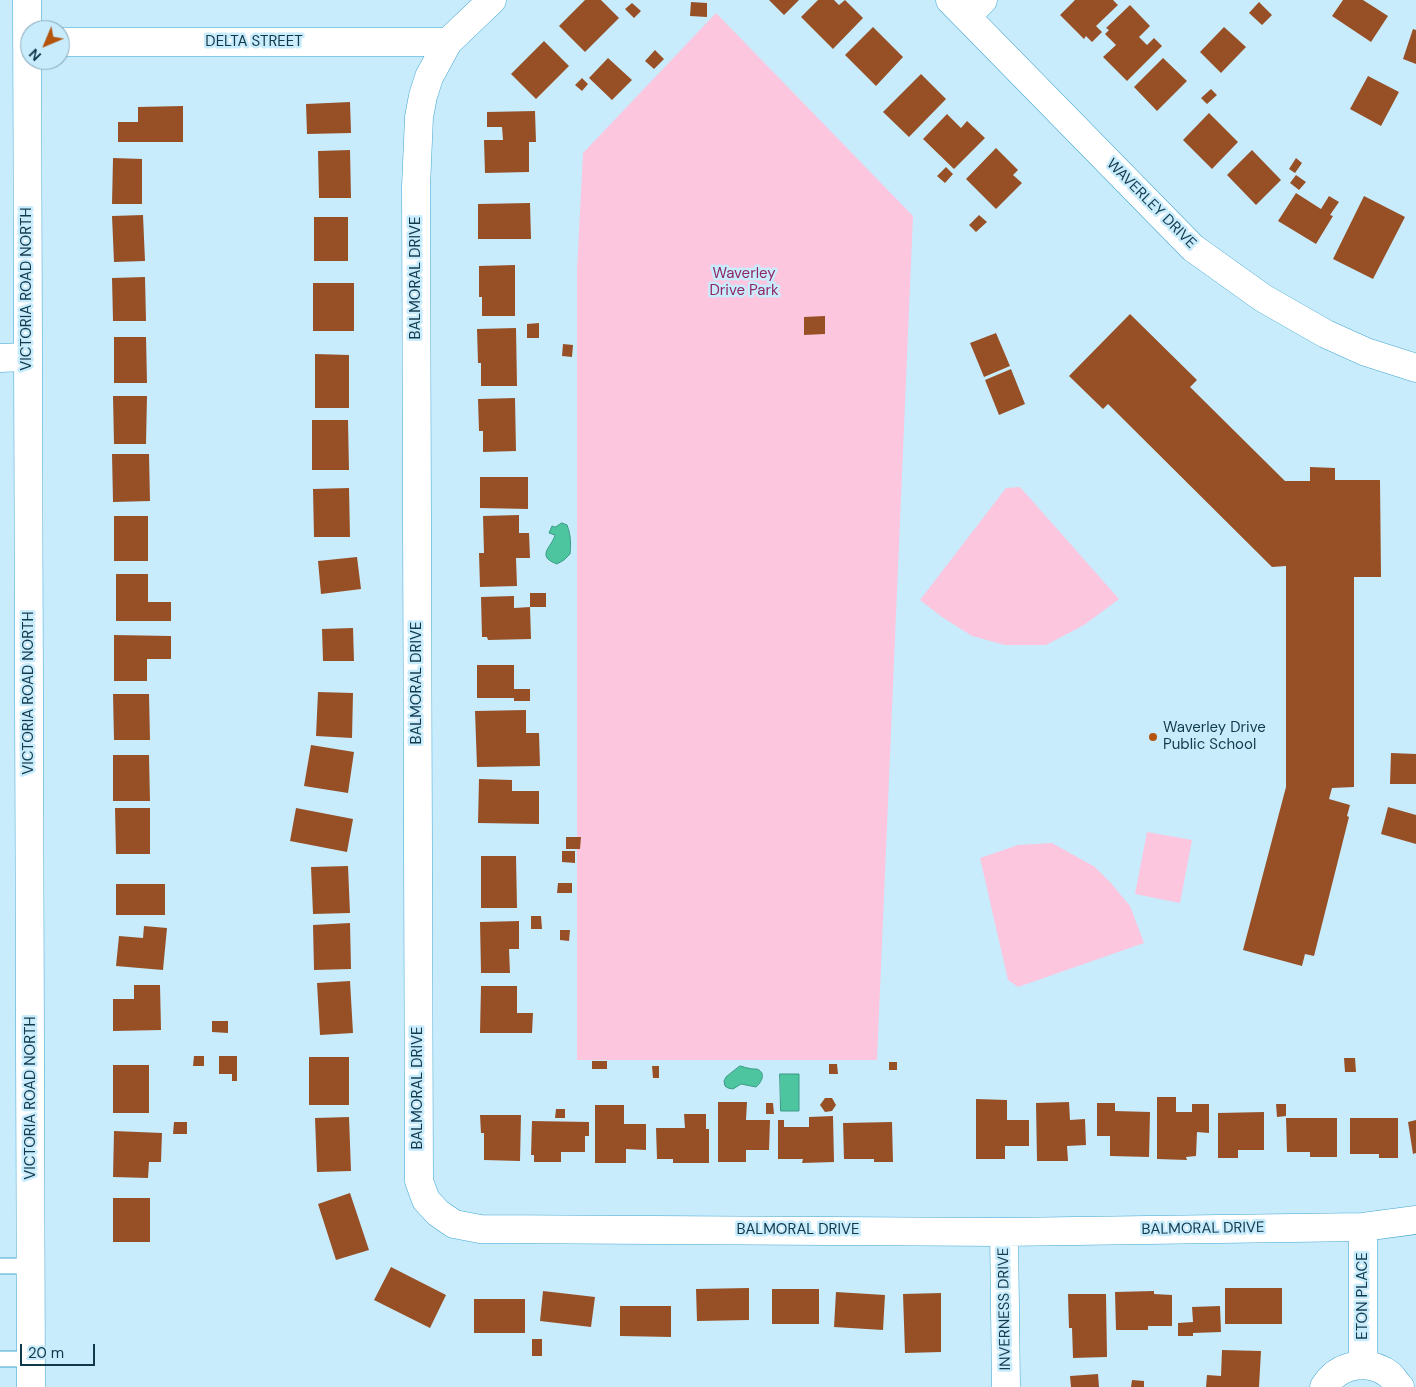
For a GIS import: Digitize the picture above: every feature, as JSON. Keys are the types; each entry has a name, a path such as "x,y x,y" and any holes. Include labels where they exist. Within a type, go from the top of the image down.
{"street":[{"name":"VICTORIA ROAD NORTH","path":"27,0 28,20"},
{"name":"BALMORAL DRIVE","path":"492,0 448,42 429,77 419,118 416,187 419,1181 426,1200 438,1213 454,1224 480,1229 1004,1232 1363,1226 1416,1220"},
{"name":"WAVERLEY DRIVE","path":"967,5 1193,248 1263,298 1326,334 1366,352 1416,368"},
{"name":"DELTA STREET","path":"70,42 448,42"},
{"name":"VICTORIA ROAD NORTH","path":"29,70 27,356 31,1387"},
{"path":"0,358 27,356"},
{"name":"ETON PLACE","path":"1363,1226 1363,1365"},
{"name":"INVERNESS DRIVE","path":"1004,1232 1006,1387"},
{"path":"1324,1387 1335,1374 1348,1367 1363,1365 1378,1368 1391,1376 1400,1387"}],"lane":[{"path":"0,1266 31,1266"},
{"path":"0,1359 32,1359"}],"green space":[{"name":"Waverley Drive Park","path":"716,13 913,216 877,1060 577,1060 577,269 583,153"},
{"path":"1020,487 1119,599 1084,625 1046,645 1005,645 972,636 920,600 1006,488"},
{"path":"1147,832 1192,840 1180,903 1135,894"},
{"path":"1052,843 1095,867 1110,882 1130,906 1144,943 1018,987 1008,980 980,858 1018,845"}],"shaded area":[{"path":"562,523 567,525 569,532 570,554 557,564 550,561 546,554 555,535 549,533 552,526 555,527"},
{"path":"740,1066 757,1069 762,1073 761,1081 756,1087 741,1084 733,1089 725,1086 724,1081 726,1077"},
{"path":"780,1074 799,1074 799,1111 781,1111"}],"building":[{"path":"585,0 601,0 619,18 585,52 559,26"},
{"path":"769,0 799,0 784,15"},
{"path":"818,0 834,0 839,5 845,0 863,18 833,49 801,17"},
{"path":"1075,0 1113,0 1118,5 1096,26 1102,32 1092,42 1086,36 1084,39 1060,15"},
{"path":"1343,0 1363,0 1388,16 1371,42 1332,16"},
{"path":"691,2 707,3 707,17 690,16"},
{"path":"1259,2 1272,15 1262,25 1249,13"},
{"path":"632,3 641,11 634,18 625,9"},
{"path":"1130,5 1150,26 1139,37 1147,45 1154,38 1162,46 1127,81 1103,57 1116,45 1105,34 1109,30 1106,28"},
{"path":"873,27 903,57 876,86 845,55"},
{"path":"1224,27 1246,47 1221,73 1200,52"},
{"path":"1413,29 1416,30 1416,64 1403,59"},
{"path":"544,41 569,66 536,99 511,74"},
{"path":"655,50 664,59 654,69 645,61"},
{"path":"608,58 632,80 612,100 589,78"},
{"path":"1163,58 1187,81 1157,111 1134,87"},
{"path":"921,74 946,99 909,137 883,112"},
{"path":"1368,76 1399,92 1381,126 1350,109"},
{"path":"582,78 588,84 582,91 575,85"},
{"path":"1211,89 1217,95 1207,104 1201,98"},
{"path":"350,102 351,133 307,134 306,104"},
{"path":"183,106 183,142 118,142 118,122 138,122 138,107"},
{"path":"535,111 536,142 529,142 529,172 485,173 484,140 503,140 502,127 487,127 487,112"},
{"path":"1209,113 1238,142 1212,169 1183,140"},
{"path":"947,114 961,128 967,121 985,138 954,169 923,139"},
{"path":"996,148 1018,170 1013,175 1022,183 996,209 966,179"},
{"path":"350,150 351,198 319,198 318,151"},
{"path":"1252,150 1281,180 1256,205 1227,175"},
{"path":"113,158 142,159 142,204 112,204"},
{"path":"1296,158 1302,163 1295,173 1289,169"},
{"path":"946,167 953,174 945,183 937,176"},
{"path":"1296,175 1306,182 1299,190 1290,183"},
{"path":"1296,193 1321,209 1329,196 1339,202 1330,215 1333,216 1316,244 1278,221"},
{"path":"1364,196 1405,217 1373,279 1333,259"},
{"path":"530,203 531,239 478,239 478,204"},
{"path":"143,215 145,261 114,262 112,216"},
{"path":"979,215 987,222 976,232 969,225"},
{"path":"314,217 348,217 348,261 314,261"},
{"path":"515,265 515,316 482,316 482,297 479,297 479,266"},
{"path":"145,277 146,321 113,321 112,278"},
{"path":"313,283 354,283 354,331 313,331"},
{"path":"1130,314 1197,380 1190,387 1285,481 1310,481 1310,467 1335,468 1335,480 1380,480 1381,577 1354,577 1354,787 1332,788 1329,799 1350,805 1347,816 1349,817 1314,956 1305,954 1302,966 1243,950 1286,787 1286,566 1272,567 1108,404 1103,409 1069,376"},
{"path":"825,316 825,334 804,335 804,317"},
{"path":"539,323 539,338 527,338 527,324"},
{"path":"516,328 517,386 481,386 481,363 478,363 477,329"},
{"path":"996,333 1010,366 984,377 970,343"},
{"path":"114,337 146,337 147,383 114,383"},
{"path":"563,344 573,345 572,357 562,356"},
{"path":"315,354 349,355 349,408 315,408"},
{"path":"1011,369 1025,404 999,415 985,380"},
{"path":"113,396 147,396 146,444 114,444"},
{"path":"515,398 516,451 483,452 483,431 479,431 478,399"},
{"path":"312,420 348,420 349,470 312,470"},
{"path":"112,454 149,454 150,501 113,502"},
{"path":"480,477 528,477 528,509 480,508"},
{"path":"349,488 350,537 314,537 313,489"},
{"path":"519,515 519,533 529,533 530,558 516,558 517,586 480,587 479,553 484,553 483,516"},
{"path":"114,516 148,516 148,561 114,561"},
{"path":"357,557 361,589 321,594 318,561"},
{"path":"116,574 148,574 148,602 171,602 171,621 116,621"},
{"path":"530,593 546,593 546,607 530,607"},
{"path":"514,596 514,608 530,607 531,639 488,640 487,637 482,637 481,597"},
{"path":"353,628 354,661 323,661 322,629"},
{"path":"114,635 171,636 171,659 147,659 147,681 114,681"},
{"path":"477,665 514,665 514,689 530,689 530,701 514,701 514,698 477,698"},
{"path":"318,692 353,693 352,738 316,736"},
{"path":"113,694 149,694 150,740 114,740"},
{"path":"526,710 526,733 539,733 540,766 477,767 475,711"},
{"path":"311,745 354,752 348,793 304,786"},
{"path":"1391,753 1416,754 1416,784 1390,784"},
{"path":"113,755 149,755 150,801 113,801"},
{"path":"479,779 512,780 512,791 539,791 539,824 478,823"},
{"path":"1388,807 1416,815 1416,844 1381,834"},
{"path":"115,808 150,808 150,854 116,854"},
{"path":"296,808 353,819 347,852 290,841"},
{"path":"566,837 581,837 580,849 566,849"},
{"path":"562,851 575,851 575,863 562,862"},
{"path":"481,856 516,856 517,908 481,908"},
{"path":"348,866 350,913 313,914 311,867"},
{"path":"558,883 572,883 572,893 557,893"},
{"path":"116,884 165,884 165,915 116,915"},
{"path":"531,916 541,916 542,929 531,929"},
{"path":"519,921 519,949 509,949 510,973 481,973 480,922"},
{"path":"350,923 351,969 314,970 313,925"},
{"path":"144,926 167,928 163,970 116,966 119,936 143,938"},
{"path":"560,930 570,930 569,941 560,940"},
{"path":"350,981 353,1033 320,1035 317,983"},
{"path":"134,985 160,985 161,1030 113,1031 113,999 134,999"},
{"path":"481,986 517,986 517,1013 533,1013 532,1033 480,1033"},
{"path":"212,1021 228,1021 228,1033 212,1032"},
{"path":"194,1056 204,1056 204,1066 193,1066"},
{"path":"219,1056 237,1056 237,1081 232,1081 232,1074 219,1074"},
{"path":"309,1057 349,1057 349,1105 309,1105"},
{"path":"1344,1058 1355,1058 1356,1072 1345,1072"},
{"path":"592,1061 607,1061 607,1069 592,1069"},
{"path":"889,1062 897,1062 897,1070 889,1070"},
{"path":"829,1064 837,1064 838,1074 829,1074"},
{"path":"113,1065 149,1065 149,1113 113,1113"},
{"path":"652,1066 659,1066 659,1078 653,1078"},
{"path":"1157,1097 1176,1097 1176,1112 1192,1112 1192,1104 1209,1104 1209,1133 1197,1132 1196,1156 1186,1157 1187,1160 1157,1159"},
{"path":"825,1098 832,1098 836,1105 832,1111 825,1112 820,1105"},
{"path":"976,1099 1007,1100 1007,1120 1029,1120 1029,1146 1005,1146 1005,1159 976,1159"},
{"path":"718,1102 747,1102 746,1120 770,1120 769,1150 746,1150 746,1162 718,1162"},
{"path":"1069,1102 1070,1120 1085,1119 1086,1145 1067,1146 1068,1161 1037,1161 1036,1103"},
{"path":"766,1103 773,1103 774,1114 766,1114"},
{"path":"1097,1103 1115,1103 1115,1111 1150,1112 1149,1157 1110,1156 1110,1136 1097,1136"},
{"path":"1276,1104 1286,1104 1286,1116 1277,1117"},
{"path":"595,1105 624,1105 624,1124 646,1124 646,1150 626,1149 626,1163 595,1163"},
{"path":"556,1109 565,1109 565,1118 555,1118"},
{"path":"1264,1112 1264,1150 1238,1150 1238,1158 1218,1158 1218,1113"},
{"path":"684,1114 706,1114 706,1129 709,1129 709,1163 673,1163 673,1159 657,1159 656,1128 685,1128"},
{"path":"480,1115 521,1115 520,1161 484,1160 484,1133 481,1133"},
{"path":"833,1116 834,1162 802,1163 803,1159 778,1159 778,1120 784,1120 784,1127 809,1127 809,1117"},
{"path":"349,1117 351,1171 317,1172 315,1118"},
{"path":"1286,1118 1337,1118 1337,1157 1310,1157 1310,1152 1287,1152"},
{"path":"1350,1118 1398,1118 1398,1158 1379,1158 1379,1154 1350,1154"},
{"path":"1416,1120 1416,1153 1413,1154 1408,1122"},
{"path":"532,1121 589,1122 589,1136 585,1136 585,1152 561,1152 561,1162 534,1162 534,1155 531,1155"},
{"path":"174,1122 187,1122 187,1134 173,1134"},
{"path":"892,1122 893,1162 874,1162 874,1159 844,1159 843,1123"},
{"path":"114,1131 162,1133 161,1162 149,1162 148,1178 113,1177"},
{"path":"350,1193 369,1250 336,1260 318,1204"},
{"path":"113,1198 150,1198 150,1242 113,1242"},
{"path":"391,1267 446,1295 430,1328 374,1300"},
{"path":"749,1288 749,1320 697,1321 696,1289"},
{"path":"1225,1288 1282,1288 1282,1324 1225,1324"},
{"path":"772,1289 819,1289 819,1324 772,1324"},
{"path":"543,1291 595,1297 591,1327 540,1321"},
{"path":"1154,1291 1154,1294 1172,1295 1172,1326 1148,1326 1148,1330 1116,1330 1115,1292"},
{"path":"836,1292 885,1295 883,1330 834,1327"},
{"path":"941,1293 941,1352 905,1353 903,1294"},
{"path":"1068,1294 1106,1294 1107,1357 1073,1358 1072,1328 1069,1328"},
{"path":"474,1299 525,1299 525,1333 474,1333"},
{"path":"620,1306 671,1306 671,1337 620,1336"},
{"path":"1220,1306 1221,1332 1193,1333 1193,1336 1178,1336 1178,1323 1193,1322 1192,1307"},
{"path":"532,1339 542,1339 542,1356 532,1356"},
{"path":"1222,1350 1261,1351 1259,1387 1206,1387 1207,1375 1221,1376"},
{"path":"1098,1374 1099,1387 1071,1387 1070,1376"},
{"path":"1132,1380 1144,1381 1144,1387 1131,1387"}],"place":[{"name":"Waverley Drive Public School","path":"1153,737"}]}
